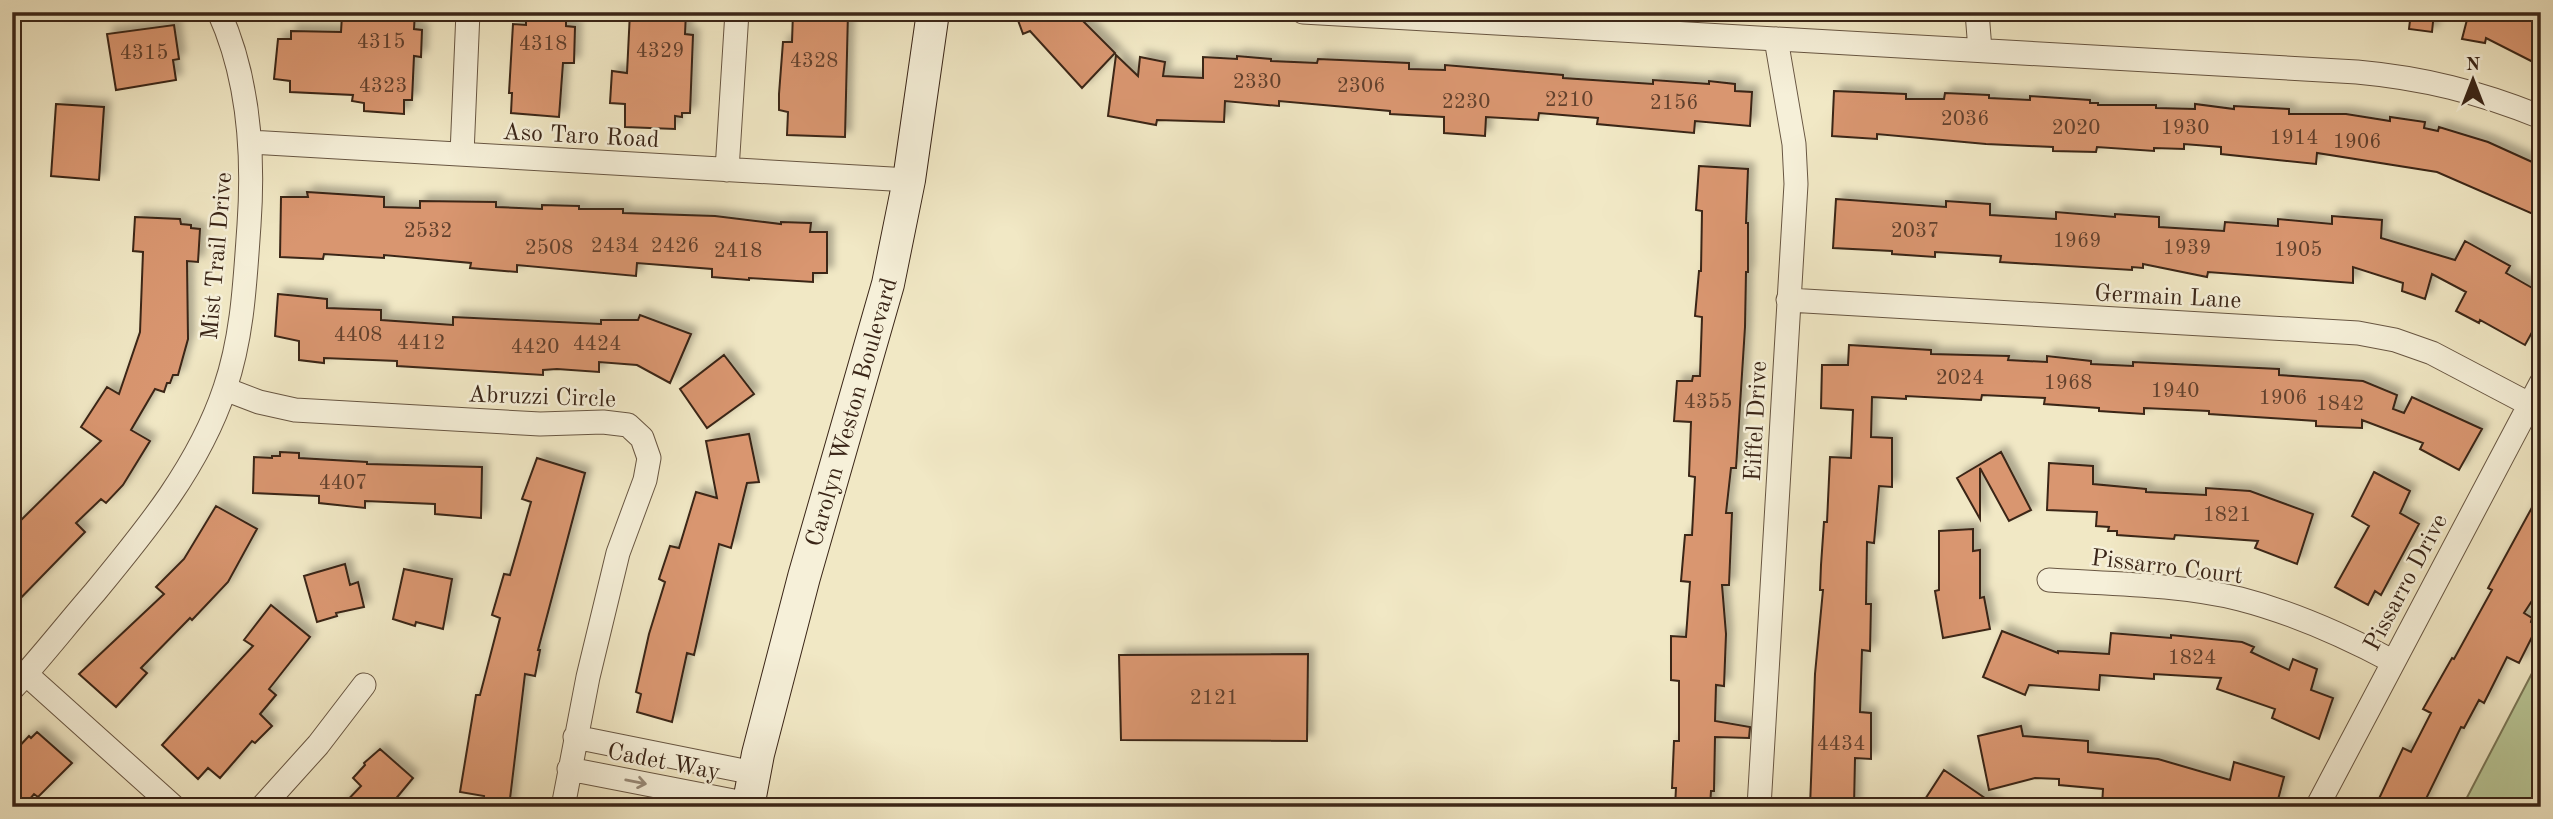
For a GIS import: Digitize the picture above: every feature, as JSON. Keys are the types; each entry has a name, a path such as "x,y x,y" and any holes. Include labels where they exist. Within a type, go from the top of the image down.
{"street":[{"name":"Mist Trail Drive","path":"19,681 154,520 180,482 225,389 243,306 251,192 250,142 240,75 229,34 219,12"},
{"path":"462,154 468,12"},
{"path":"727,170 737,12"},
{"name":"Carolyn Weston Boulevard","path":"749,805 754,773 801,589 888,285 909,180 933,12"},
{"path":"1303,12 2400,76 2455,87 2505,102 2541,117"},
{"path":"1977,12 1980,50"},
{"name":"Eiffel Drive","path":"1759,807 1796,184 1794,144 1776,39"},
{"name":"Aso Taro Road","path":"250,142 909,180"},
{"name":"Germain Lane","path":"1788,300 2358,333 2395,340 2432,353 2529,404"},
{"name":"Pissarro Drive","path":"2317,807 2541,383"},
{"name":"Abruzzi Circle","path":"225,389 259,402 295,410 540,424 603,422 628,425 642,438 649,458 645,480 618,553 575,737 563,807"},
{"name":"Pissarro Court","path":"2049,580 2171,588 2238,599 2288,613 2326,628 2392,661"},
{"path":"19,681 174,807"},
{"path":"261,807 318,745 364,685"},
{"name":"Cadet Way","path":"575,737 754,773"},
{"name":"Cadet Way","path":"569,769 749,805"}],"green space":[{"path":"2541,656 2541,807 2462,807"}],"building":[{"path":"360,12 415,12 414,29 422,30 421,57 414,56 412,100 404,100 404,114 364,111 364,103 352,101 353,95 290,92 290,81 274,79 278,39 291,39 291,31 341,32 342,15 360,16"},
{"path":"526,12 566,13 566,26 575,27 574,63 563,63 559,117 511,113 512,93 509,93 513,24 526,25"},
{"path":"630,12 686,12 685,34 693,35 690,113 682,113 682,117 675,116 675,129 625,127 625,104 610,103 612,71 627,73"},
{"path":"793,12 848,12 845,137 787,135 788,112 779,110 779,94 783,42 792,42"},
{"path":"1015,12 1074,12 1115,53 1082,88 1030,31 1023,34"},
{"path":"2411,12 2434,12 2432,32 2409,29"},
{"path":"2469,12 2541,12 2541,66 2486,38 2485,43 2462,39"},
{"path":"174,25 179,59 173,60 176,80 116,90 107,34"},
{"path":"1116,55 1138,76 1140,57 1165,62 1163,76 1203,78 1203,57 1237,59 1237,56 1317,63 1318,59 1409,63 1409,69 1445,70 1445,65 1563,75 1563,78 1653,84 1653,80 1709,84 1709,81 1735,84 1735,91 1752,92 1750,126 1695,121 1694,133 1597,124 1598,118 1539,113 1538,120 1486,117 1485,136 1444,133 1444,117 1390,114 1390,111 1279,101 1279,106 1225,101 1224,122 1157,120 1156,125 1108,116"},
{"path":"1834,91 1906,94 1906,99 1944,99 1945,93 2030,100 2030,96 2090,100 2090,103 2098,105 2156,105 2156,108 2195,109 2195,104 2234,109 2234,106 2289,109 2289,114 2346,114 2390,121 2390,117 2425,122 2424,128 2438,131 2439,127 2488,142 2541,166 2541,194 2533,214 2437,172 2317,153 2316,164 2221,154 2221,147 2184,144 2184,149 2154,148 2154,151 2097,147 2096,152 2053,151 2053,147 1877,134 1877,139 1832,136"},
{"path":"56,104 104,107 99,180 51,176"},
{"path":"1699,166 1748,169 1748,272 1736,468 1731,468 1726,513 1732,513 1729,585 1722,585 1726,634 1724,686 1716,685 1715,721 1750,727 1749,738 1715,737 1714,791 1711,791 1710,807 1675,807 1676,788 1672,788 1674,741 1679,741 1679,681 1671,680 1671,636 1686,637 1690,582 1681,581 1685,535 1692,535 1695,477 1689,476 1691,422 1674,421 1677,381 1692,381 1693,376 1700,376 1702,317 1695,316 1701,271 1702,211 1696,210"},
{"path":"307,192 384,197 384,207 420,208 420,201 496,202 496,207 542,209 542,205 579,206 579,209 623,209 623,213 715,216 781,224 811,223 810,232 827,232 827,273 813,273 813,282 712,277 712,269 637,263 636,276 517,265 517,272 470,268 471,263 384,255 384,258 324,254 323,259 280,257 281,197 308,197"},
{"path":"1836,199 1946,207 1946,201 1990,204 1990,215 2056,219 2056,212 2115,217 2115,214 2159,217 2159,227 2224,231 2225,222 2278,226 2278,219 2332,224 2332,216 2382,220 2381,238 2455,260 2465,241 2510,266 2506,273 2541,293 2541,316 2525,345 2480,320 2479,323 2456,311 2466,292 2432,274 2425,299 2402,291 2403,283 2353,267 2353,283 2208,272 2207,277 2143,264 2143,268 2132,267 2132,270 2000,262 2001,256 1935,252 1935,257 1892,254 1892,251 1833,248"},
{"path":"135,217 180,219 181,224 200,229 198,262 187,261 188,339 178,375 173,375 164,392 155,389 131,430 150,441 123,485 106,503 101,499 76,523 85,532 12,607 12,529 101,441 81,427 107,387 119,394 140,332 143,252 133,251"},
{"path":"278,294 327,299 327,308 381,310 381,320 453,325 453,317 601,324 601,320 638,320 640,315 691,334 670,383 637,365 599,362 599,372 557,369 543,370 543,375 397,366 397,361 324,358 324,363 299,360 299,341 275,336"},
{"path":"1849,345 1931,350 1931,354 2009,356 2008,360 2047,362 2047,356 2091,361 2091,364 2133,366 2133,362 2279,369 2279,375 2363,381 2397,395 2393,409 2404,413 2412,397 2482,429 2459,470 2420,449 2423,443 2362,420 2362,428 2316,426 2316,421 2209,414 2209,411 2144,408 2144,414 2099,411 2099,408 2044,404 2045,398 1982,395 1981,400 1872,397 1871,437 1892,438 1892,487 1879,486 1874,543 1867,542 1866,604 1871,604 1870,651 1862,650 1860,712 1871,713 1871,759 1855,758 1854,807 1810,807 1815,674 1823,590 1820,590 1821,565 1824,522 1827,522 1830,457 1851,458 1853,410 1821,408 1822,365 1848,365"},
{"path":"724,355 754,394 707,428 680,389"},
{"path":"749,434 759,482 747,483 731,548 719,544 694,655 687,653 672,722 637,712 641,694 636,692 649,634 665,582 659,579 670,546 679,548 696,492 717,498 706,441"},
{"path":"280,452 299,453 299,458 367,464 482,467 481,518 435,514 435,504 365,501 365,508 319,503 319,496 253,493 254,457 272,458 280,456"},
{"path":"2001,452 2031,510 2009,521 1980,468 1980,519 1957,478"},
{"path":"537,458 585,473 538,650 535,676 525,674 509,807 498,807 483,803 484,796 460,792 476,695 480,695 500,618 492,615 504,574 510,575 531,502 522,499"},
{"path":"2049,463 2093,466 2093,484 2146,489 2146,492 2206,495 2206,488 2250,491 2313,514 2297,564 2255,548 2258,541 2175,535 2174,539 2117,535 2117,531 2108,531 2109,527 2096,526 2097,512 2047,510"},
{"path":"2374,472 2410,491 2400,513 2419,524 2381,595 2375,591 2368,605 2335,587 2369,526 2352,516"},
{"path":"2541,491 2541,587 2524,613 2532,618 2531,622 2538,625 2519,663 2507,657 2484,703 2479,700 2464,728 2461,727 2422,807 2375,807 2403,748 2411,752 2431,713 2423,709 2492,590 2488,588"},
{"path":"216,506 257,529 228,582 141,668 147,673 116,707 79,674 164,594 156,587 184,559"},
{"path":"1973,529 1973,551 1980,550 1980,598 1984,597 1990,629 1943,638 1935,591 1939,590 1939,531"},
{"path":"345,564 350,585 358,582 364,607 336,613 337,616 317,622 304,576"},
{"path":"404,569 452,579 443,629 416,622 415,626 393,619"},
{"path":"271,605 310,637 269,689 276,695 260,714 272,726 255,743 252,741 220,778 208,768 198,779 162,745 253,646 244,640"},
{"path":"2002,631 2058,653 2109,654 2111,633 2171,638 2171,635 2242,642 2254,647 2251,652 2289,670 2293,659 2317,669 2311,690 2333,698 2319,739 2272,718 2275,709 2217,689 2221,678 2154,674 2154,679 2100,675 2099,690 2029,685 2025,695 1983,677"},
{"path":"1308,654 1307,741 1121,740 1119,655"},
{"path":"2021,726 2023,736 2088,741 2088,752 2158,759 2230,780 2234,762 2284,777 2276,807 2102,806 2103,789 2059,785 2059,779 2035,778 1989,790 1978,736"},
{"path":"37,732 72,763 38,797 34,794 23,807 12,807 12,754 29,736 31,738"},
{"path":"380,749 413,778 389,807 341,807 361,786 353,778 364,763"},
{"path":"1944,770 1998,807 1920,807"}]}
